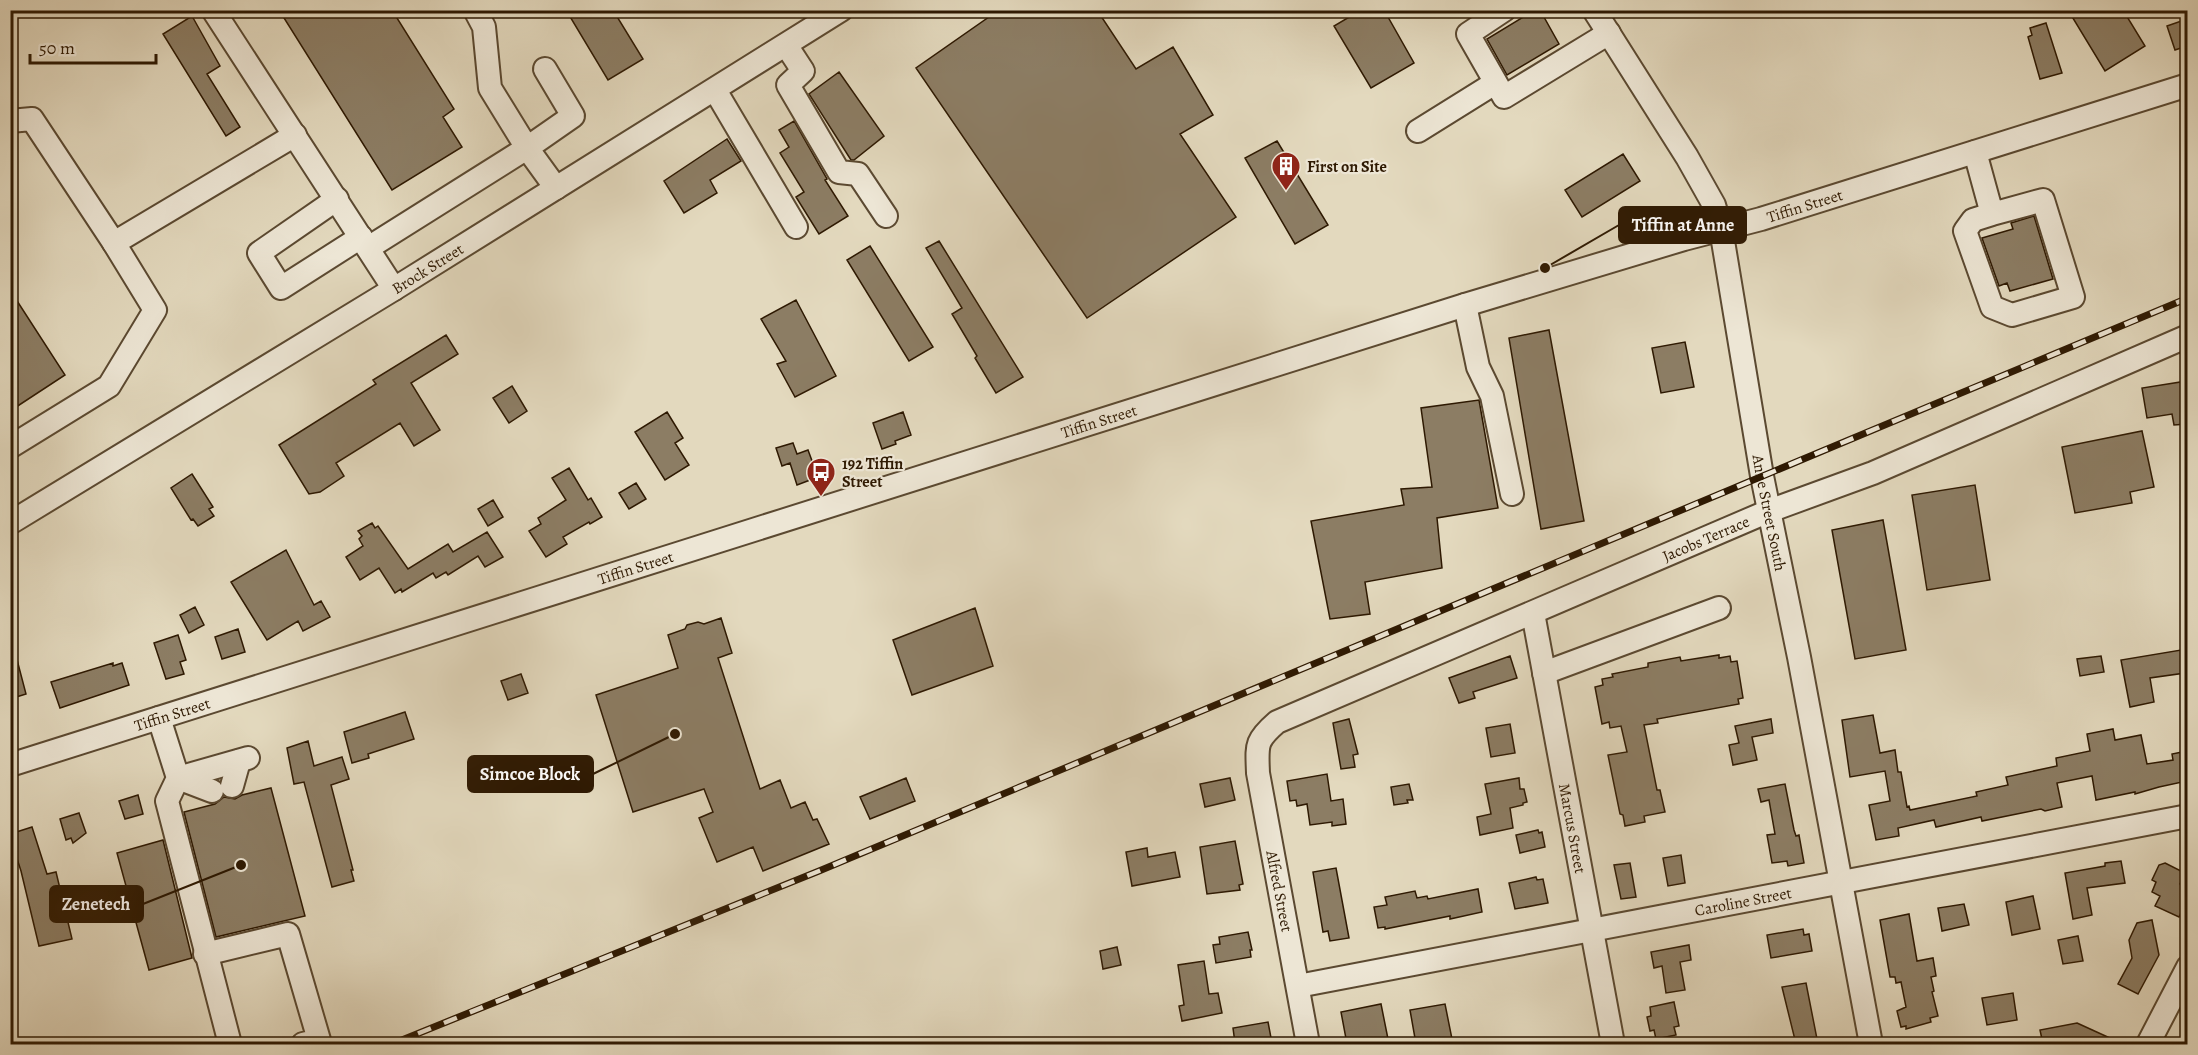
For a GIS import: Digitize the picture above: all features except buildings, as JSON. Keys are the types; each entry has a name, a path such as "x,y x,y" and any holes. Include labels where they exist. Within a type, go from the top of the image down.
{"street":[{"path":"213,10 394,289"},
{"path":"475,10 484,27 490,88 527,148 556,188"},
{"name":"Brock Street","path":"10,523 394,289 841,10"},
{"path":"1504,10 1468,34 1504,97 1609,33"},
{"name":"Anne Street South","path":"1594,10 1687,157 1714,205 1721,229 1769,512 1801,668 1871,1044"},
{"path":"786,45 803,71 788,85 838,172 858,174 886,216"},
{"path":"337,199 259,253 281,288 527,148 573,116 545,69"},
{"path":"1418,131 1495,82"},
{"name":"Tiffin Street","path":"10,765 1465,305 1761,219 2187,85"},
{"path":"715,90 796,227"},
{"path":"10,121 32,119 114,243 155,310 109,386 10,447"},
{"path":"114,243 295,135"},
{"path":"1975,152 1992,214"},
{"path":"2043,200 2073,297 2012,315 1992,307 1965,231 1973,220 1992,214 2043,200"},
{"path":"1465,305 1478,367 1492,396 1512,494"},
{"name":"Jacobs Terrace","path":"1261,736 1277,722 1304,710 1769,512 1873,472 2187,336"},
{"path":"1544,673 1719,608"},
{"name":"Marcus Street","path":"1533,614 1613,1044"},
{"path":"159,718 178,778 166,801 230,1044"},
{"name":"Alfred Street","path":"1261,736 1257,755 1258,773 1308,1044"},
{"path":"243,759 222,789 178,778 243,759"},
{"name":"Caroline Street","path":"1298,986 2187,816"},
{"path":"205,954 288,934 319,1040 303,1044"},
{"path":"2148,1044 2187,967"}],"railway":[{"path":"392,1044 819,871 2188,298"}],"place":[{"name":"First on Site","path":"1286,192"},
{"name":"Tiffin at Anne","path":"1545,268"},
{"name":"192 Tiffin Street","path":"821,498"},
{"name":"Simcoe Block","path":"675,734"},
{"name":"Zenetech","path":"241,865"}]}
